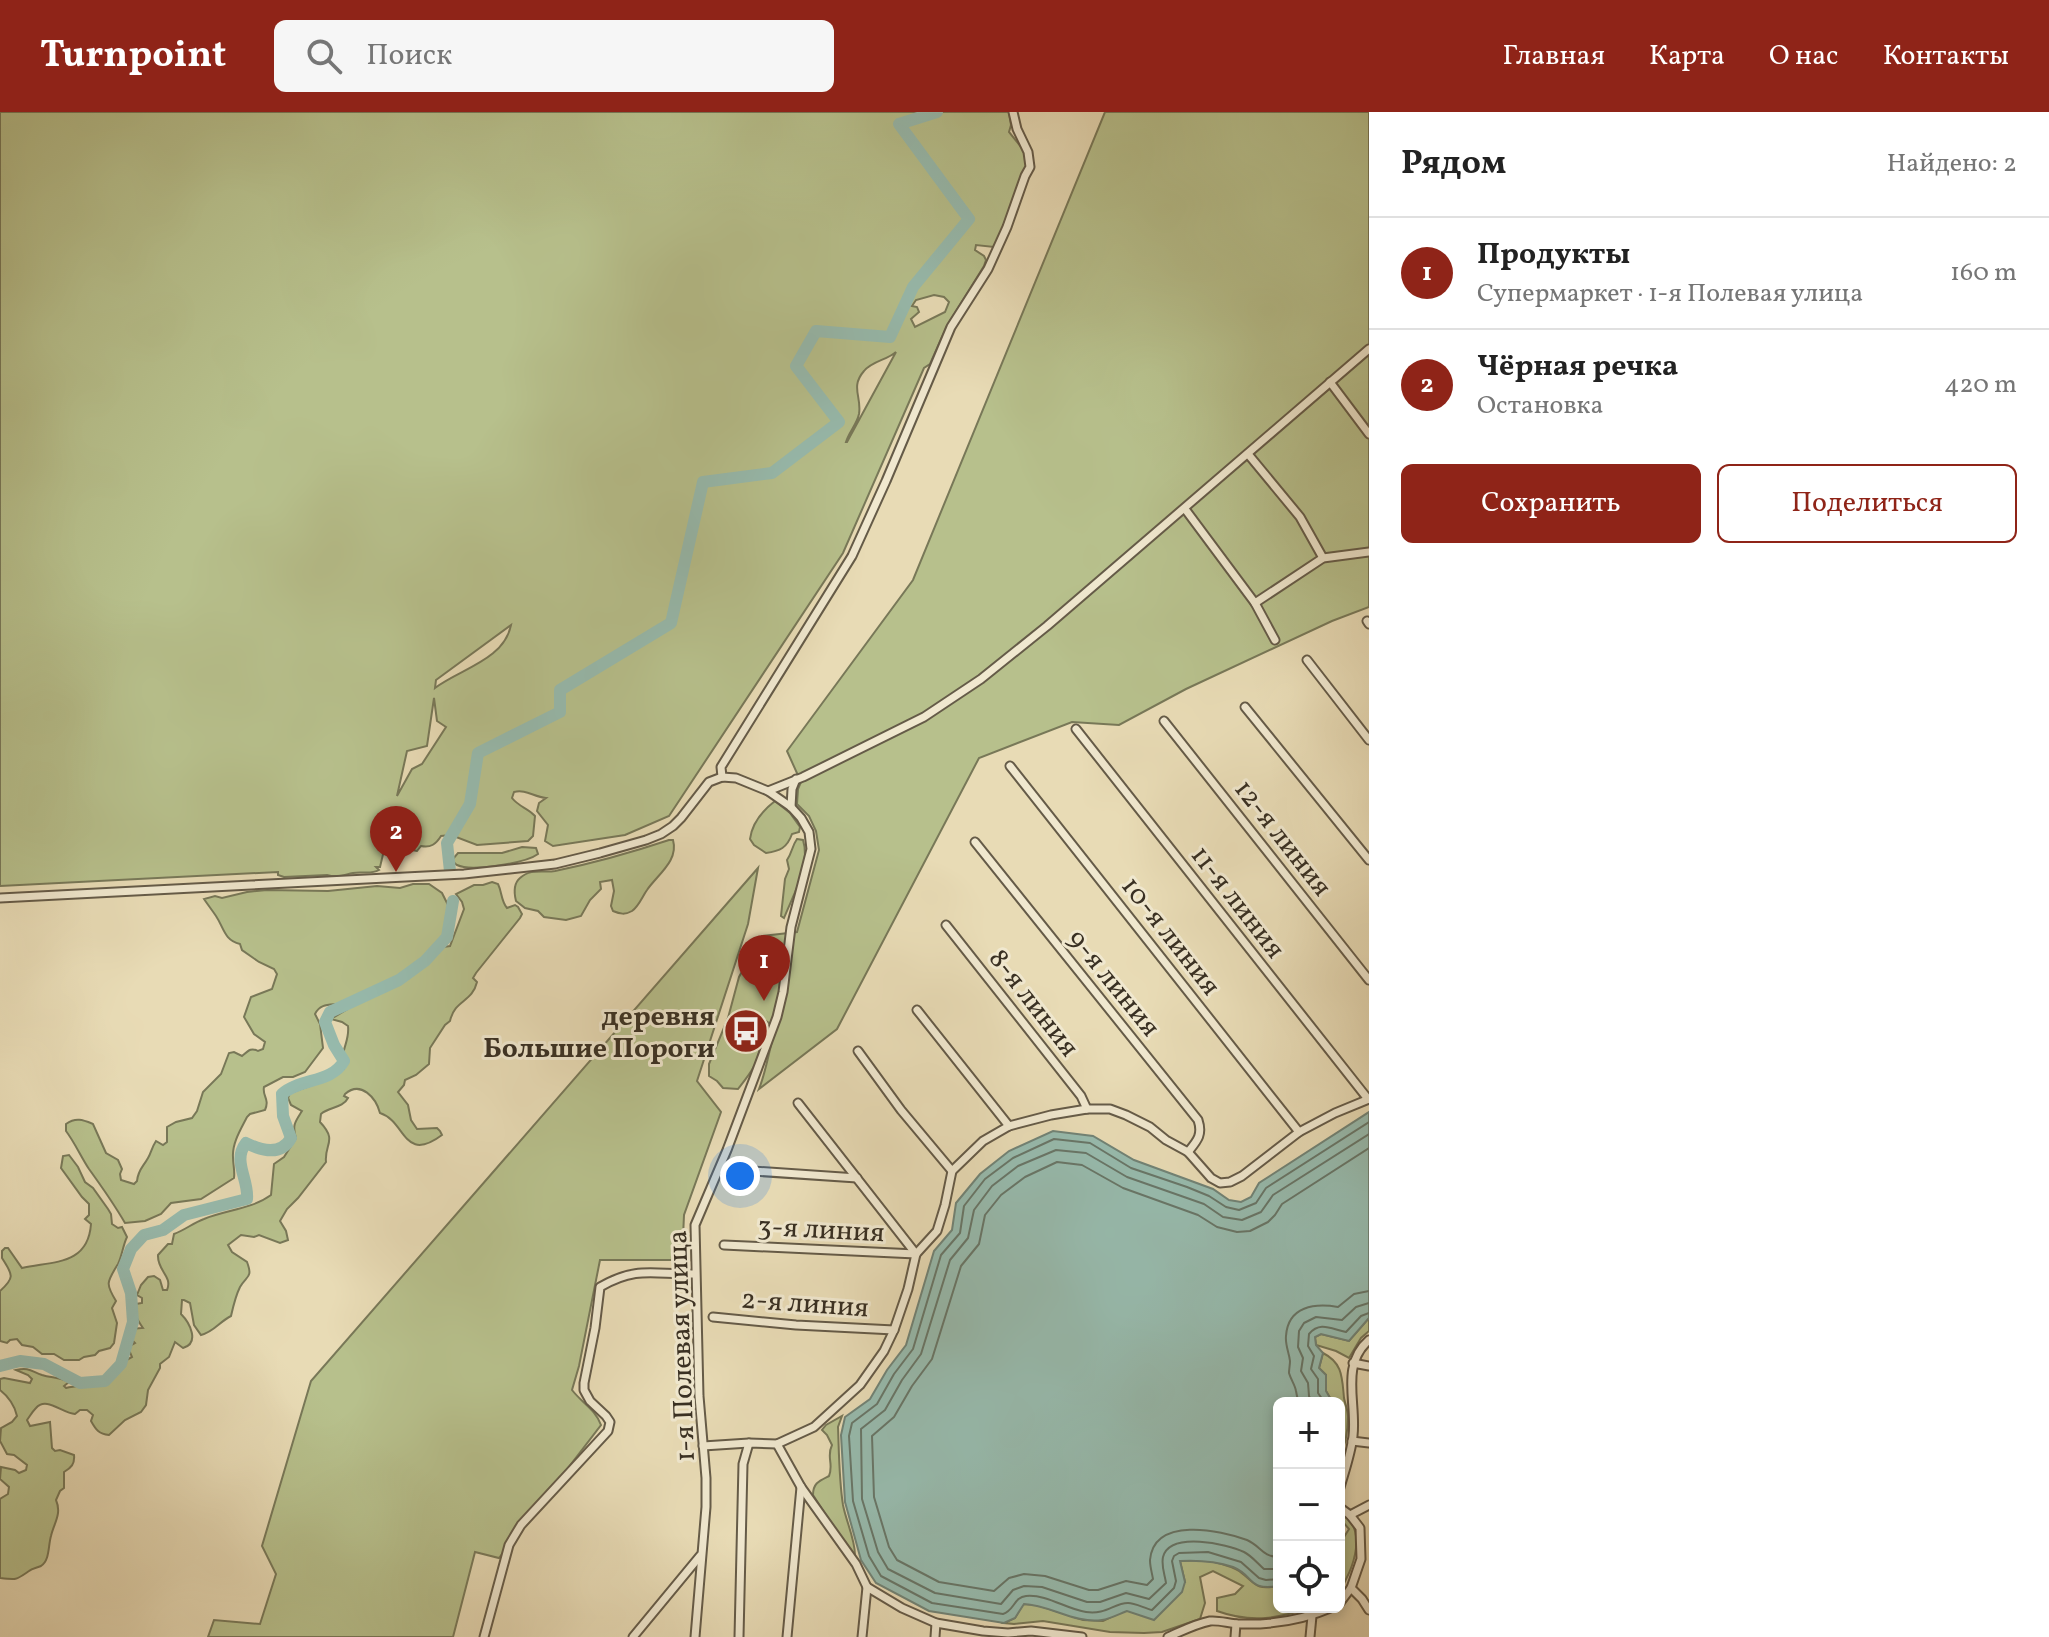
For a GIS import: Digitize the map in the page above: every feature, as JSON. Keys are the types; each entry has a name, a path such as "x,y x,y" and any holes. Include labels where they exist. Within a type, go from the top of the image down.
{"street":[{"path":"722,777 721,767 852,556 951,327 988,269 1007,227 1030,167 1028,152 1013,112"},
{"path":"768,791 924,717 981,679 1185,509 1369,349"},
{"path":"1330,382 1369,434"},
{"path":"1248,454 1300,517 1323,558"},
{"path":"1185,509 1255,603 1275,640"},
{"path":"1255,603 1323,558 1369,552"},
{"path":"1307,660 1369,740"},
{"path":"1245,707 1369,860"},
{"name":"12-я линия","path":"1164,721 1369,980"},
{"name":"11-я линия","path":"1076,729 1369,1099"},
{"name":"10-я линия","path":"1010,766 1299,1132"},
{"path":"0,898 464,874 555,864 661,834 681,818 709,782 722,777 736,778 768,791 791,807"},
{"path":"791,807 796,779"},
{"name":"1-я Полевая улица","path":"695,1637 706,1507 699,1396 695,1225 768,1043 783,992 791,927 811,849 806,825 791,807"},
{"name":"9-я линия","path":"975,842 1198,1120 1201,1129 1199,1139 1188,1152"},
{"name":"8-я линия","path":"946,925 1081,1096 1087,1109"},
{"path":"917,1010 1009,1126"},
{"path":"858,1051 901,1110 952,1171"},
{"path":"703,1446 777,1444 814,1427 860,1385 884,1351 894,1330 916,1254 937,1231 952,1171 983,1141 1009,1126 1051,1115 1110,1109 1150,1127 1188,1152 1211,1178 1220,1183 1242,1176 1299,1132 1369,1099"},
{"path":"798,1103 916,1254"},
{"path":"738,1170 857,1178"},
{"name":"3-я линия","path":"724,1245 916,1254"},
{"path":"484,1637 509,1545 521,1525 608,1431 610,1422 584,1390 600,1287 627,1274 695,1274"},
{"name":"2-я линия","path":"713,1317 894,1330"},
{"path":"1345,1469 1355,1417 1351,1375 1353,1363 1369,1340"},
{"path":"1353,1363 1369,1366"},
{"path":"1352,1441 1369,1443"},
{"path":"739,1637 743,1464 749,1443"},
{"path":"777,1444 801,1487 856,1564 867,1587 862,1637"},
{"path":"787,1637 801,1487"},
{"path":"1350,1515 1369,1505"},
{"path":"1345,1511 1360,1528 1361,1559 1345,1596"},
{"path":"633,1637 702,1555"},
{"path":"867,1587 902,1608 936,1623 1008,1635 1031,1631 1082,1637"},
{"path":"1351,1588 1365,1597 1369,1610"},
{"path":"1168,1637 1214,1620 1236,1624 1277,1624 1319,1613"},
{"path":"1310,1637 1312,1616"},
{"path":"935,1637 936,1623"},
{"path":"1235,1637 1236,1624"}],"green space":[{"path":"0,112 1009,112 1009,132 1022,148 1028,163 1000,237 994,247 976,245 975,250 986,260 984,266 947,326 930,364 924,368 843,553 669,816 625,835 553,846 545,841 548,825 537,811 539,803 546,798 518,791 512,798 535,816 533,836 528,841 477,845 451,835 441,836 433,845 421,846 417,851 399,842 390,825 380,867 376,867 379,870 373,872 284,877 278,872 0,886","holes":["934,295 944,297 949,302 945,312 915,327 911,319 919,312 917,307 912,306 916,300","896,352 846,442 859,414 857,387 860,377 871,365","511,625 507,637 490,655 435,688 436,680","434,698 437,721 446,727 422,764 412,769 397,796 407,751 427,746"]},
{"path":"1105,112 1369,112 1369,607 1186,689 1119,725 1072,722 979,758 837,1029 759,1089 776,1028 753,1012 746,1013 743,1030 759,1042 759,1055 738,1089 723,1088 709,1076 709,1064 728,1018 739,977 762,936 797,932 819,850 816,831 809,816 797,804 801,782 787,751 913,580"},
{"path":"775,801 790,813 800,827 799,832 792,834 782,848 766,853 750,839 758,818"},
{"path":"797,839 803,840 805,860 784,918 781,916 789,869 787,860"},
{"path":"673,840 674,848 670,861 637,907 629,912 622,914 613,911 612,880 600,882 601,889 581,916 566,920 544,917 516,901 516,883 528,873 555,871"},
{"path":"522,847 536,848 538,854 486,867 464,867 452,860 458,853 502,853"},
{"path":"758,868 748,924 697,1081 721,1112 684,1215 682,1260 600,1260 572,1390 601,1425 499,1558 475,1552 453,1637 208,1637 214,1620 260,1624 276,1574 262,1546 311,1381"},
{"path":"429,884 442,893 452,917 438,946 443,947 450,946 464,909 456,894 474,885 498,884 507,908 515,905 522,914 476,973 473,978 477,982 475,989 452,1014 430,1048 429,1064 405,1080 398,1092 408,1105 411,1120 417,1129 437,1128 442,1135 429,1143 412,1143 389,1117 380,1113 367,1093 357,1089 345,1094 348,1098 343,1104 321,1114 320,1122 329,1138 326,1162 280,1221 288,1240 280,1243 259,1235 241,1235 228,1245 232,1252 247,1262 249,1271 231,1316 201,1335 194,1325 190,1303 182,1300 181,1314 190,1327 191,1342 183,1348 175,1342 169,1357 160,1364 141,1412 125,1420 109,1435 96,1429 91,1421 93,1415 87,1410 75,1414 44,1404 31,1414 27,1420 30,1426 50,1422 52,1448 74,1455 74,1461 64,1472 64,1488 56,1500 58,1514 46,1560 19,1578 0,1578 0,1499 8,1494 9,1487 0,1479 1,1467 19,1473 26,1470 27,1465 14,1455 7,1454 0,1441 1,1428 17,1416 11,1402 0,1390 0,1379 30,1383 32,1379 28,1375 16,1370 27,1369 69,1382 64,1386 66,1388 99,1383 113,1377 121,1363 132,1357 129,1350 135,1343 127,1335 129,1329 143,1328 135,1311 136,1304 142,1303 142,1298 137,1295 141,1285 148,1277 154,1276 160,1280 163,1290 167,1290 168,1281 158,1255 168,1244 172,1244 174,1234 204,1219 256,1203 271,1195 274,1164 284,1157 296,1138 295,1124 302,1111 291,1105 288,1098 290,1093 344,1069 348,1026 331,1019 346,1010 338,1004 319,1008 315,1014 320,1024 323,1048 305,1072 283,1077 264,1087 265,1110 247,1117 235,1141 234,1178 201,1199 171,1203 161,1214 145,1221 125,1223 66,1131 66,1124 83,1120 93,1124 106,1153 118,1160 122,1169 121,1180 134,1184 156,1141 163,1145 167,1142 167,1127 192,1118 203,1092 221,1074 229,1053 242,1056 251,1050 263,1049 265,1042 254,1034 244,1017 251,997 272,989 277,974 227,937 204,899 267,890 328,891"},
{"path":"69,1155 85,1182 108,1209 112,1224 122,1227 127,1237 109,1282 116,1301 112,1308 117,1323 114,1343 110,1348 79,1360 64,1360 54,1354 42,1354 33,1347 22,1345 17,1339 7,1343 0,1341 0,1291 11,1275 2,1258 2,1251 8,1248 22,1268 76,1255 88,1238 91,1224 85,1219 89,1215 89,1204 61,1168 63,1156"},
{"path":"1369,1318 1369,1331 1349,1358 1316,1345 1315,1337 1321,1334 1349,1341"},
{"path":"1323,1353 1334,1361 1340,1372 1344,1397 1330,1397 1326,1391 1326,1375 1319,1368"},
{"path":"1345,1402 1348,1412 1345,1440"},
{"path":"842,1416 838,1427 841,1486 855,1555 847,1548 813,1495 815,1485 830,1472 832,1445 822,1430"},
{"path":"1345,1517 1354,1528 1356,1549 1345,1581 1345,1535 1349,1529"},
{"path":"1207,1560 1235,1569 1253,1583 1273,1587 1273,1613 1293,1613 1254,1618 1217,1611 1217,1598 1235,1594 1243,1586 1213,1571 1200,1577 1205,1603 1200,1619 1162,1632 1110,1632 1043,1621 1004,1623 1015,1618 1023,1604 1037,1605 1083,1620 1103,1621 1185,1582 1180,1561"}],"water":[{"path":"1369,1112 1369,1318 1349,1341 1321,1334 1315,1337 1316,1345 1323,1353 1319,1368 1326,1375 1326,1391 1330,1397 1273,1397 1273,1587 1256,1585 1240,1571 1226,1565 1180,1561 1185,1582 1182,1592 1154,1620 1127,1611 1092,1621 1024,1604 1015,1618 1004,1623 929,1611 876,1583 861,1560 845,1502 841,1435 845,1417 870,1399 906,1345 934,1251 952,1230 956,1203 980,1174 1009,1151 1053,1131 1093,1136 1134,1160 1213,1189 1229,1200 1241,1202 1251,1197 1259,1183"}],"waterway":[{"path":"450,871 447,843 470,804 478,753 560,712 560,690 671,623 703,482 772,473 839,422 796,366 816,331 890,337 913,287 969,219 899,124 937,112"},
{"path":"0,1366 20,1361 44,1364 80,1383 105,1381 121,1364 133,1322 131,1293 123,1269 131,1249 144,1235 163,1230 184,1215 247,1199 241,1163 246,1143 271,1150 287,1144 291,1138 283,1116 282,1094 332,1073 344,1061 325,1022 330,1012 399,980 425,961 447,937 453,901"}],"place":[{"name":"Чёрная речка","path":"396,872"},
{"name":"Продукты","path":"764,1001"},
{"name":"деревня Большие Пороги","path":"746,1031"}]}
